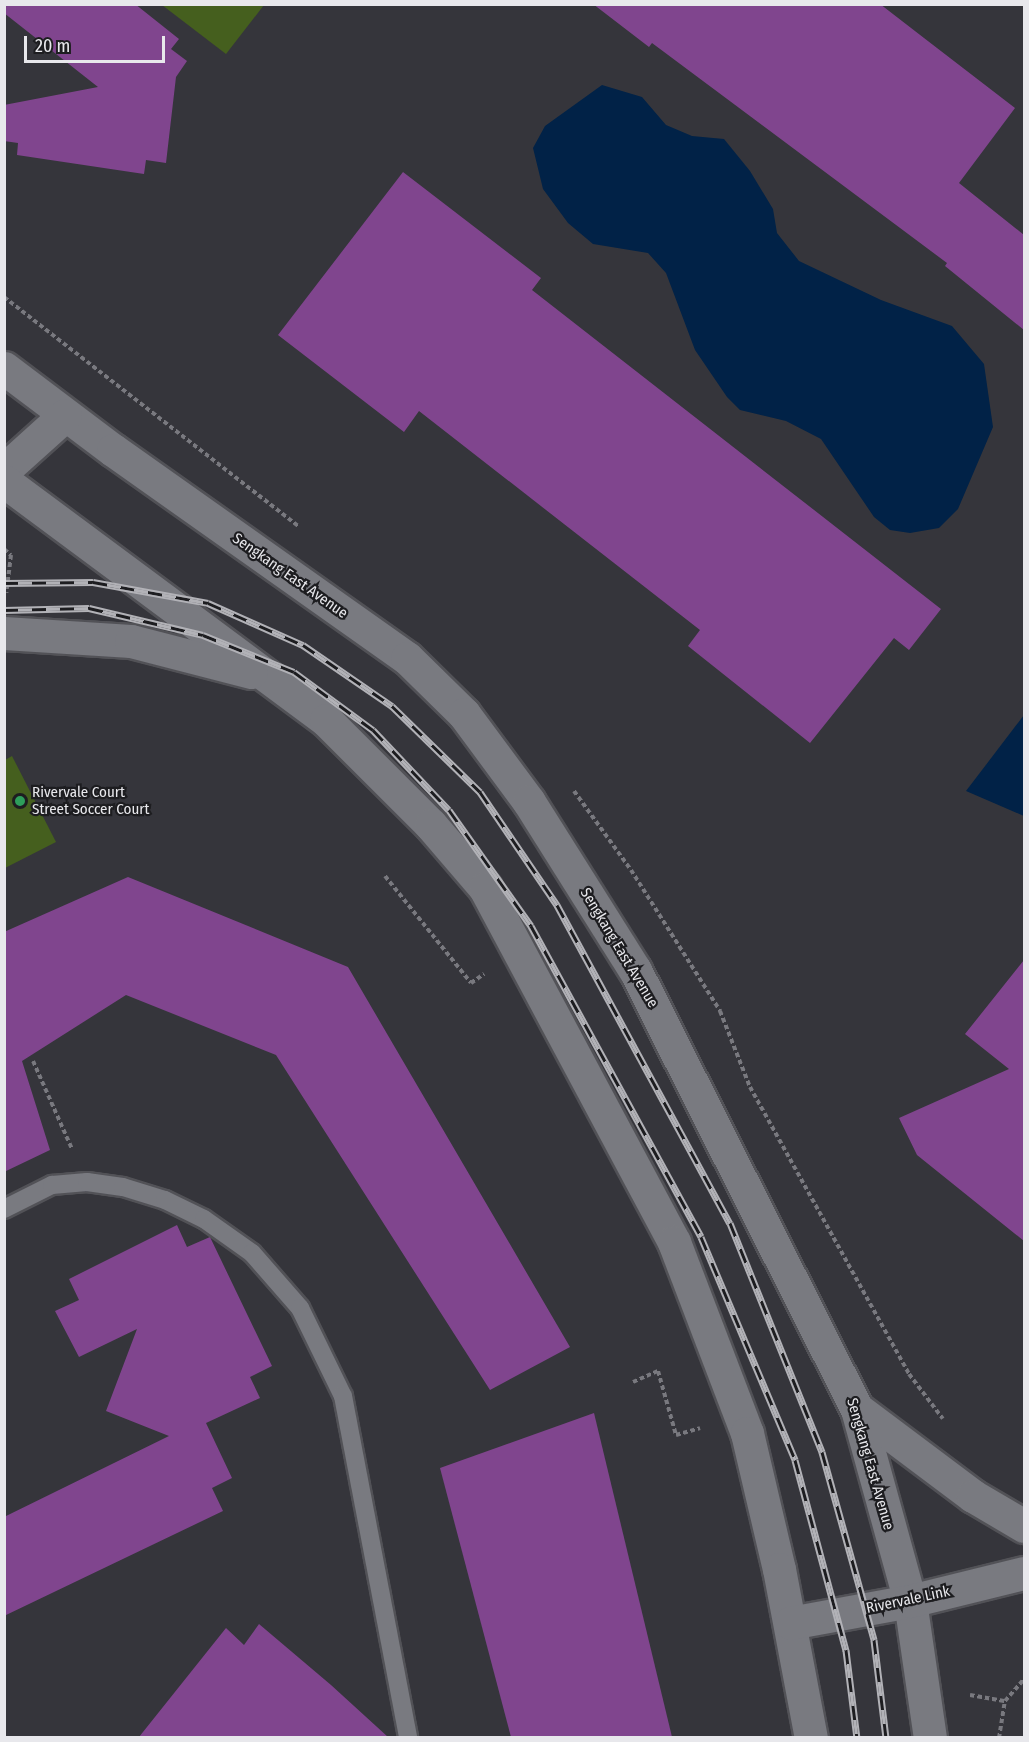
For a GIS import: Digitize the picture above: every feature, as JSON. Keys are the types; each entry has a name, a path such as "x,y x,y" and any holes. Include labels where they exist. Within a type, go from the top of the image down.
{"main road":[{"name":"Sengkang East Avenue","path":"5,369 64,415 407,658 464,714 529,802 635,970 857,1409 910,1601 930,1737"},
{"path":"4,470 64,415"},
{"path":"4,481 326,720 431,825 485,888 674,1242 747,1433 790,1623 811,1737"},
{"path":"4,633 131,641 267,676"},
{"path":"857,1409 973,1496 1024,1526"},
{"name":"Rivervale Link","path":"790,1623 910,1601 1024,1573"}],"lane":[{"path":"4,1209 52,1185 87,1182 154,1197 204,1219 252,1253 300,1308 344,1396 408,1737"}],"path":[{"path":"4,549 11,555 6,597"},
{"path":"571,788 631,870 720,1011 750,1088 909,1374 948,1426"},
{"path":"385,876 471,983 490,970"},
{"path":"33,1061 87,1182"},
{"path":"633,1382 658,1371 676,1435 704,1427"},
{"path":"999,1737 1005,1701 1024,1679"},
{"path":"970,1695 1005,1701"}],"green space":[{"path":"162,5 264,5 226,54"},
{"name":"Rivervale Court Street Soccer Court","path":"12,756 56,842 5,868 5,760"}],"water":[{"path":"602,85 642,97 666,125 692,136 724,139 750,171 773,209 777,233 799,261 881,300 952,326 984,364 993,427 958,509 939,528 910,533 890,530 874,517 821,439 786,421 740,410 727,397 695,350 666,273 648,253 593,244 568,223 543,189 533,148 545,126"},
{"path":"1024,715 1024,816 966,791"}],"building":[{"path":"4,4 135,4 179,39 171,49 187,61 176,77 166,163 146,160 144,174 17,155 18,143 4,141 4,105 98,87 4,13"},
{"path":"593,4 880,4 1015,108 959,183 1024,235 1024,330 945,266 947,263 652,43 649,47"},
{"path":"403,172 541,278 532,290 941,609 909,650 894,638 810,743 688,646 700,630 419,411 404,432 278,335"},
{"path":"128,877 348,967 570,1347 490,1390 276,1055 126,995 22,1061 50,1150 4,1172 4,932"},
{"path":"1024,960 1024,1241 917,1155 899,1118 1009,1069 965,1034"},
{"path":"177,1225 187,1247 210,1237 272,1366 250,1377 260,1398 206,1423 232,1478 212,1488 223,1511 4,1616 4,1517 169,1436 106,1411 137,1329 79,1357 55,1311 79,1300 69,1279"},
{"path":"594,1413 672,1737 511,1737 440,1468"},
{"path":"259,1624 388,1737 139,1737 226,1628 244,1645"}],"railway":[{"path":"4,583 93,582 208,603 303,645 392,706 480,792 557,905 730,1223 822,1452 874,1640 886,1738"},
{"path":"4,610 89,608 203,635 294,672 373,730 449,810 531,926 701,1237 795,1460 846,1650 857,1738"}],"place":[{"name":"Rivervale Court Street Soccer Court","path":"20,801"}]}
